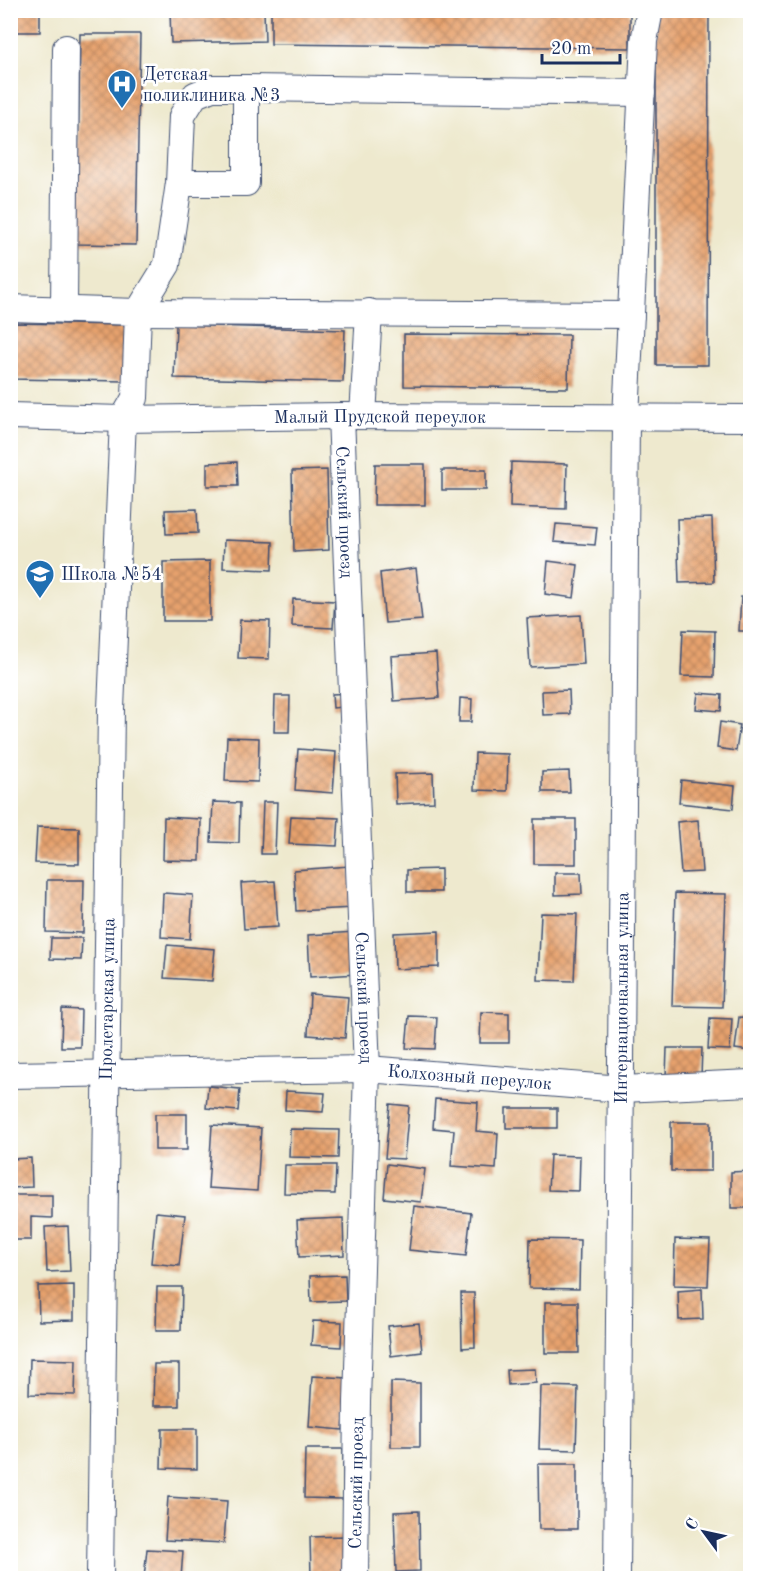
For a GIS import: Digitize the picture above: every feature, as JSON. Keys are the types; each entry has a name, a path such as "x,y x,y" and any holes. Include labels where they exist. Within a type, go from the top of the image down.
{"street":[{"name":"Интернациональная улица","path":"617,1578 626,418 644,41 650,10"},
{"path":"64,310 66,48"},
{"path":"123,419 135,398 138,312 167,265 179,183 182,116 195,95 212,88 642,93"},
{"path":"179,183 246,183 246,88"},
{"path":"10,308 138,312 631,315"},
{"name":"Сельский проезд","path":"355,1578 357,1402 367,1069 352,416 369,312"},
{"name":"Малый Прудской переулок","path":"10,416 123,419 352,416 750,418"},
{"name":"Пролетарская улица","path":"100,1578 111,709 123,419"},
{"name":"Колхозный переулок","path":"10,1075 367,1069 622,1089 750,1083"}],"building":[{"path":"16,10 40,10 40,32 17,32"},
{"path":"170,10 264,10 265,41 171,43"},
{"path":"271,10 630,10 630,48 271,44"},
{"path":"656,10 709,10 708,365 656,365"},
{"path":"80,34 140,34 136,245 77,244"},
{"path":"10,323 125,325 124,381 10,379"},
{"path":"176,325 345,330 343,382 174,378"},
{"path":"404,334 569,335 568,388 404,386"},
{"path":"237,462 238,486 207,486 207,463"},
{"path":"511,462 567,464 566,509 510,507"},
{"path":"375,464 425,464 425,505 374,505"},
{"path":"327,470 329,550 294,552 292,471"},
{"path":"442,470 486,470 486,490 442,490"},
{"path":"197,509 198,533 166,534 165,510"},
{"path":"712,518 714,582 679,583 677,519"},
{"path":"556,524 597,527 595,545 554,542"},
{"path":"224,540 273,542 272,570 223,568"},
{"path":"210,561 210,621 163,621 163,562"},
{"path":"548,561 578,565 574,598 545,594"},
{"path":"416,568 422,620 385,623 380,573"},
{"path":"741,597 750,598 750,631 739,631"},
{"path":"293,599 335,601 333,628 292,626"},
{"path":"581,615 584,664 530,667 527,618"},
{"path":"240,620 270,621 269,659 238,658"},
{"path":"683,630 715,631 714,677 681,676"},
{"path":"436,653 439,698 394,701 391,656"},
{"path":"569,690 570,714 543,715 542,691"},
{"path":"350,693 352,706 333,708 332,694"},
{"path":"698,693 722,695 721,711 696,709"},
{"path":"275,696 290,696 289,732 274,732"},
{"path":"460,698 472,699 471,722 459,722"},
{"path":"720,722 740,725 736,751 717,748"},
{"path":"227,737 259,738 258,782 225,781"},
{"path":"298,749 336,752 333,793 295,790"},
{"path":"475,753 508,754 507,791 474,790"},
{"path":"569,771 570,792 542,792 542,772"},
{"path":"433,773 434,802 396,804 395,774"},
{"path":"681,780 735,786 733,809 679,803"},
{"path":"213,802 240,803 239,843 211,842"},
{"path":"263,802 277,802 275,854 261,854"},
{"path":"291,816 339,818 337,846 289,844"},
{"path":"164,817 201,819 200,861 163,860"},
{"path":"534,819 576,819 576,864 534,864"},
{"path":"698,820 702,872 681,873 677,822"},
{"path":"37,827 79,828 79,864 35,863"},
{"path":"350,866 353,908 296,911 294,870"},
{"path":"441,869 441,892 407,892 407,870"},
{"path":"555,873 581,873 582,894 555,895"},
{"path":"47,880 84,880 83,933 46,932"},
{"path":"275,881 278,927 244,929 241,883"},
{"path":"163,893 193,895 190,939 161,937"},
{"path":"675,893 726,894 722,1007 672,1006"},
{"path":"541,913 577,914 574,981 538,980"},
{"path":"439,931 439,967 395,969 394,933"},
{"path":"355,932 357,974 310,977 308,935"},
{"path":"51,938 82,938 81,960 50,959"},
{"path":"167,945 215,949 212,981 164,978"},
{"path":"310,994 348,997 345,1038 308,1035"},
{"path":"62,1009 81,1010 80,1047 61,1047"},
{"path":"481,1012 509,1013 509,1043 480,1043"},
{"path":"409,1016 437,1017 435,1049 406,1048"},
{"path":"739,1017 750,1018 750,1051 735,1049"},
{"path":"710,1018 732,1019 730,1050 708,1049"},
{"path":"667,1048 702,1048 701,1078 666,1077"},
{"path":"208,1086 240,1089 238,1111 206,1108"},
{"path":"286,1091 325,1093 323,1112 285,1110"},
{"path":"435,1099 478,1102 476,1131 498,1133 496,1169 451,1166 454,1130 433,1128"},
{"path":"390,1104 409,1106 404,1159 385,1158"},
{"path":"506,1108 557,1108 557,1128 506,1128"},
{"path":"155,1114 187,1114 187,1150 155,1150"},
{"path":"671,1122 711,1122 711,1171 671,1171"},
{"path":"212,1125 261,1128 257,1191 208,1188"},
{"path":"290,1129 339,1130 338,1158 289,1157"},
{"path":"550,1155 580,1156 579,1191 548,1190"},
{"path":"31,1158 32,1187 10,1188 10,1159"},
{"path":"387,1164 425,1169 421,1202 384,1198"},
{"path":"285,1165 336,1165 335,1194 284,1193"},
{"path":"750,1171 750,1208 731,1208 731,1172"},
{"path":"10,1195 52,1195 52,1218 31,1217 31,1240 10,1240"},
{"path":"414,1206 471,1213 466,1256 409,1250"},
{"path":"156,1212 185,1215 179,1266 151,1263"},
{"path":"343,1218 344,1255 299,1257 297,1220"},
{"path":"68,1226 70,1271 47,1272 45,1227"},
{"path":"530,1239 580,1240 579,1289 529,1288"},
{"path":"675,1239 710,1240 708,1286 674,1285"},
{"path":"345,1275 346,1301 311,1302 310,1276"},
{"path":"74,1285 74,1320 39,1321 38,1286"},
{"path":"157,1287 182,1287 181,1330 156,1330"},
{"path":"702,1289 703,1319 679,1320 678,1291"},
{"path":"461,1293 474,1293 475,1347 462,1348"},
{"path":"545,1302 578,1302 579,1353 545,1353"},
{"path":"313,1321 342,1322 341,1347 311,1345"},
{"path":"419,1323 422,1352 391,1356 388,1326"},
{"path":"749,1329 750,1365 746,1365"},
{"path":"30,1359 76,1360 75,1395 29,1394"},
{"path":"154,1364 179,1364 179,1406 153,1406"},
{"path":"535,1369 536,1383 508,1385 507,1370"},
{"path":"312,1376 347,1378 343,1430 309,1427"},
{"path":"391,1382 420,1383 420,1447 391,1447"},
{"path":"541,1386 578,1387 576,1450 539,1449"},
{"path":"162,1429 197,1429 197,1469 161,1468"},
{"path":"305,1449 343,1449 343,1499 304,1498"},
{"path":"538,1464 577,1464 577,1529 539,1529"},
{"path":"168,1497 227,1501 224,1543 165,1540"},
{"path":"419,1511 420,1571 396,1572 394,1512"},
{"path":"344,1536 344,1577 311,1577 310,1537"},
{"path":"147,1549 183,1551 181,1578 144,1578"}],"place":[{"name":"Детская поликлиника №3","path":"122,110"},
{"name":"Школа №54","path":"40,600"}]}
